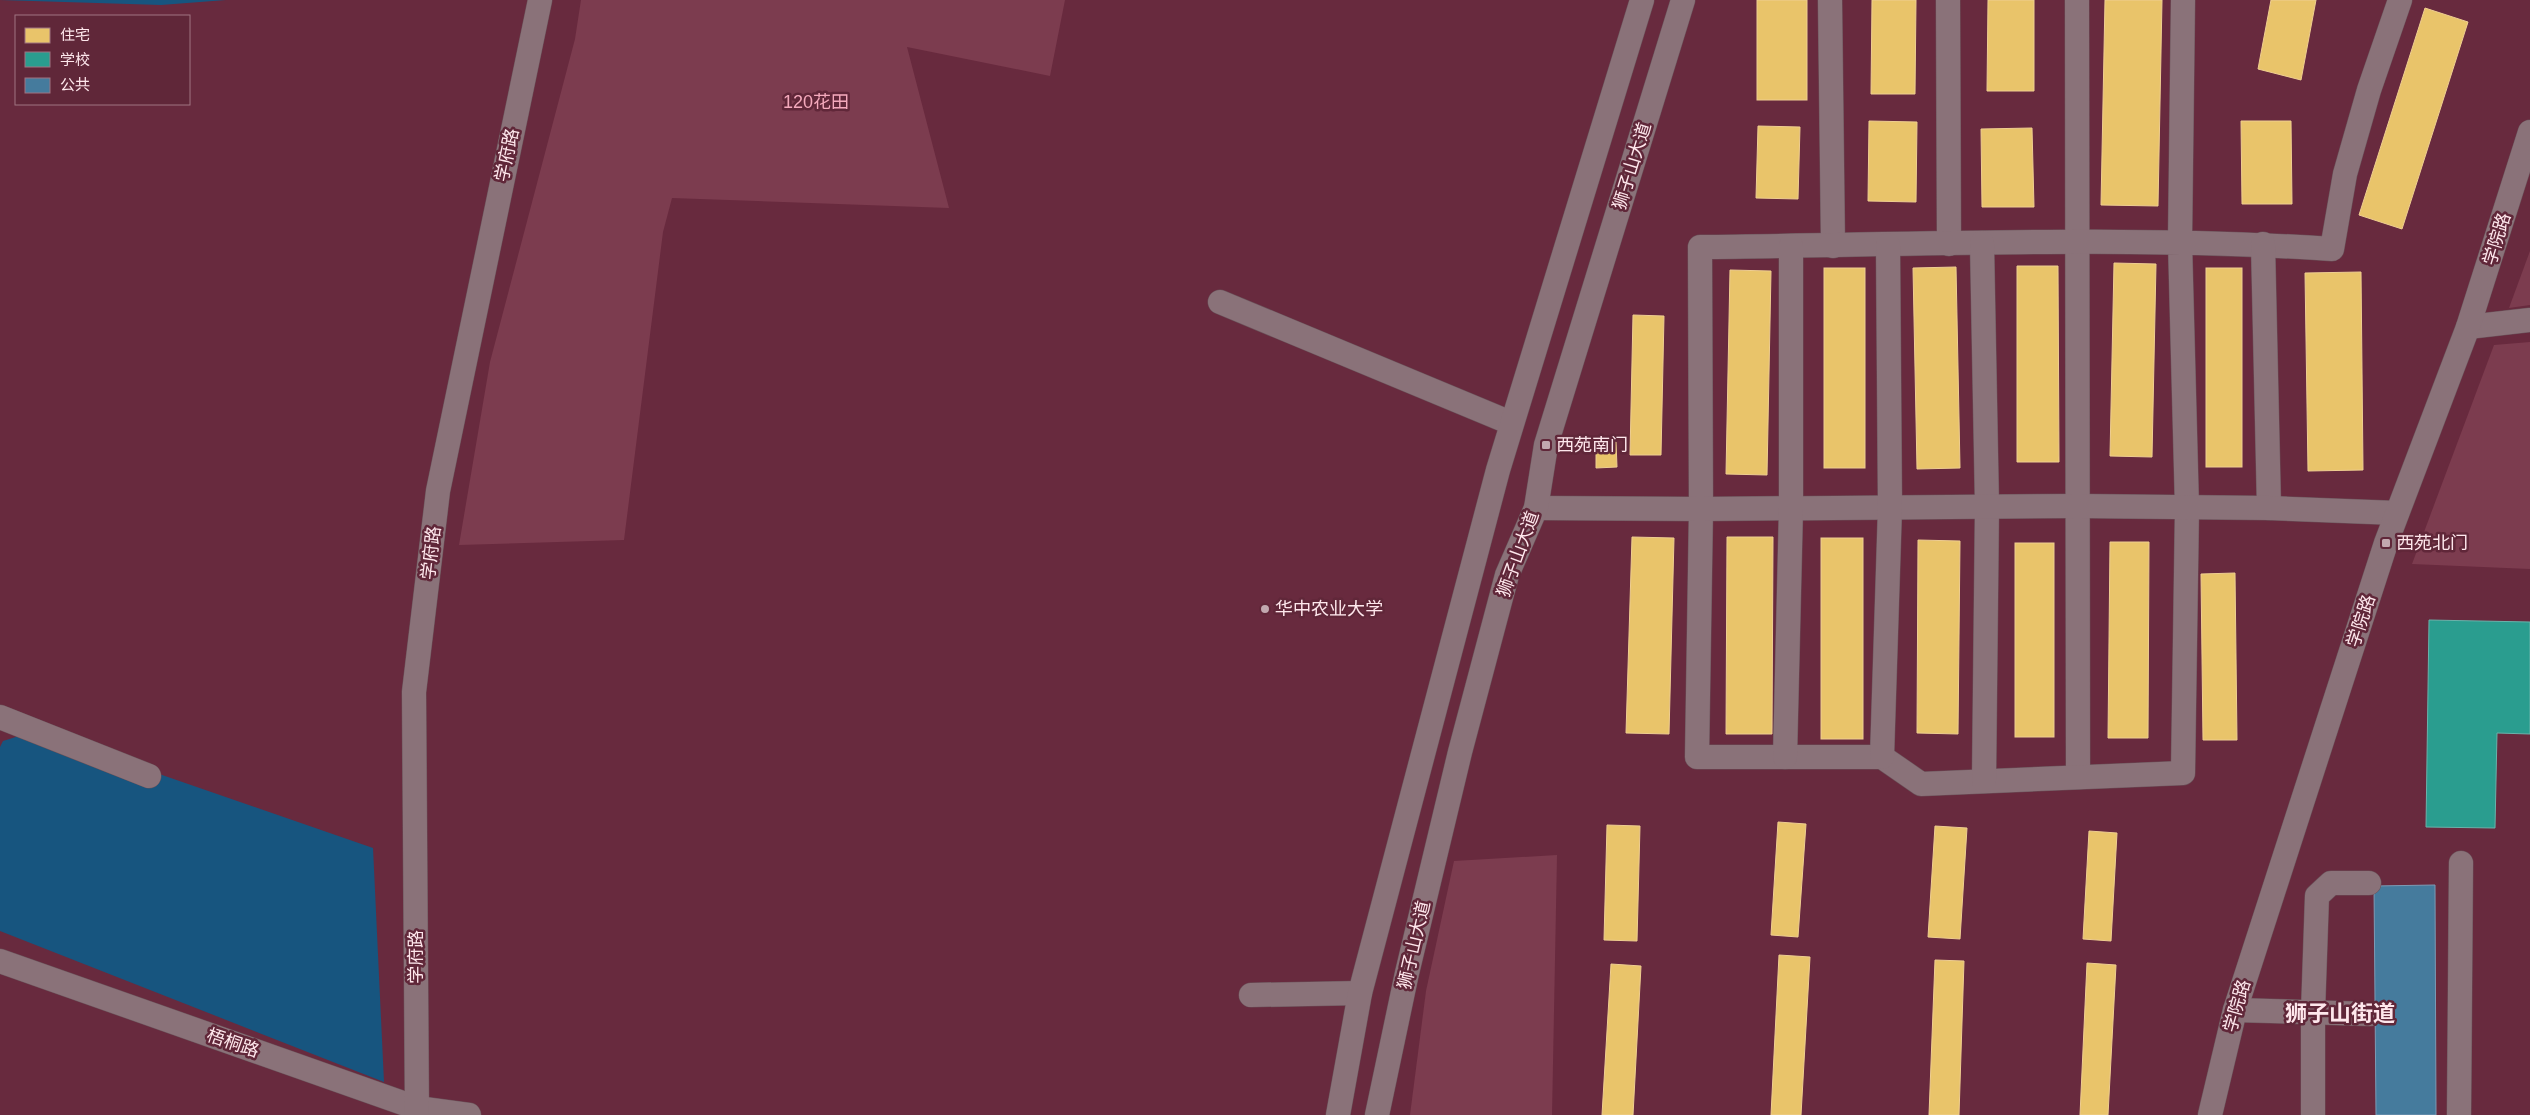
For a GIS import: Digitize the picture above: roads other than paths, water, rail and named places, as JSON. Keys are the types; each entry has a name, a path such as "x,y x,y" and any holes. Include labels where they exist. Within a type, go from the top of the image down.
{"street":[{"name":"学府路","path":"417,1111 414,692 438,491 540,0"},
{"path":"1338,1115 1360,993 1511,423 1642,0"},
{"name":"狮子山大道","path":"1377,1115 1407,973 1460,752 1507,576 1536,508 1546,445 1683,0"},
{"path":"1830,0 1833,246"},
{"path":"1948,0 1949,244"},
{"path":"2077,0 2078,777"},
{"path":"2183,0 2180,242 2188,508 2183,773 1921,784 1882,757 1697,757 1701,509 1700,247 2180,242 2264,244 2332,249 2345,174 2369,90 2400,0"},
{"name":"学院路","path":"2210,1115 2234,1010 2397,513 2468,327 2530,132"},
{"path":"1982,243 1987,506 1984,781"},
{"path":"2264,244 2269,508"},
{"path":"1882,757 1890,507 1888,245"},
{"path":"1785,757 1791,508 1791,246"},
{"path":"1220,302 1511,423"},
{"path":"2468,327 2530,320"},
{"path":"1536,508 1701,509 2079,506 2269,508 2397,513"},
{"path":"0,717 148,776"},
{"path":"2459,1115 2460,863"},
{"path":"2313,1115 2313,1012 2317,896 2331,883 2369,883"},
{"name":"梧桐路","path":"0,961 417,1111 468,1115"},
{"path":"1250,996 1360,993"},
{"path":"2234,1010 2370,1014"}],"water":[{"path":"0,0 226,0 161,5"},
{"path":"35,731 373,848 384,1082 0,931 0,747 3,741"}],"place":[{"name":"西苑南门","path":"1546,445"},
{"name":"西苑北门","path":"2386,543"},
{"name":"华中农业大学","path":"1265,609"}],"district":[{"name":"狮子山街道","path":"2340,1013"}],"park label":[{"name":"120花田","path":"816,102"}]}
